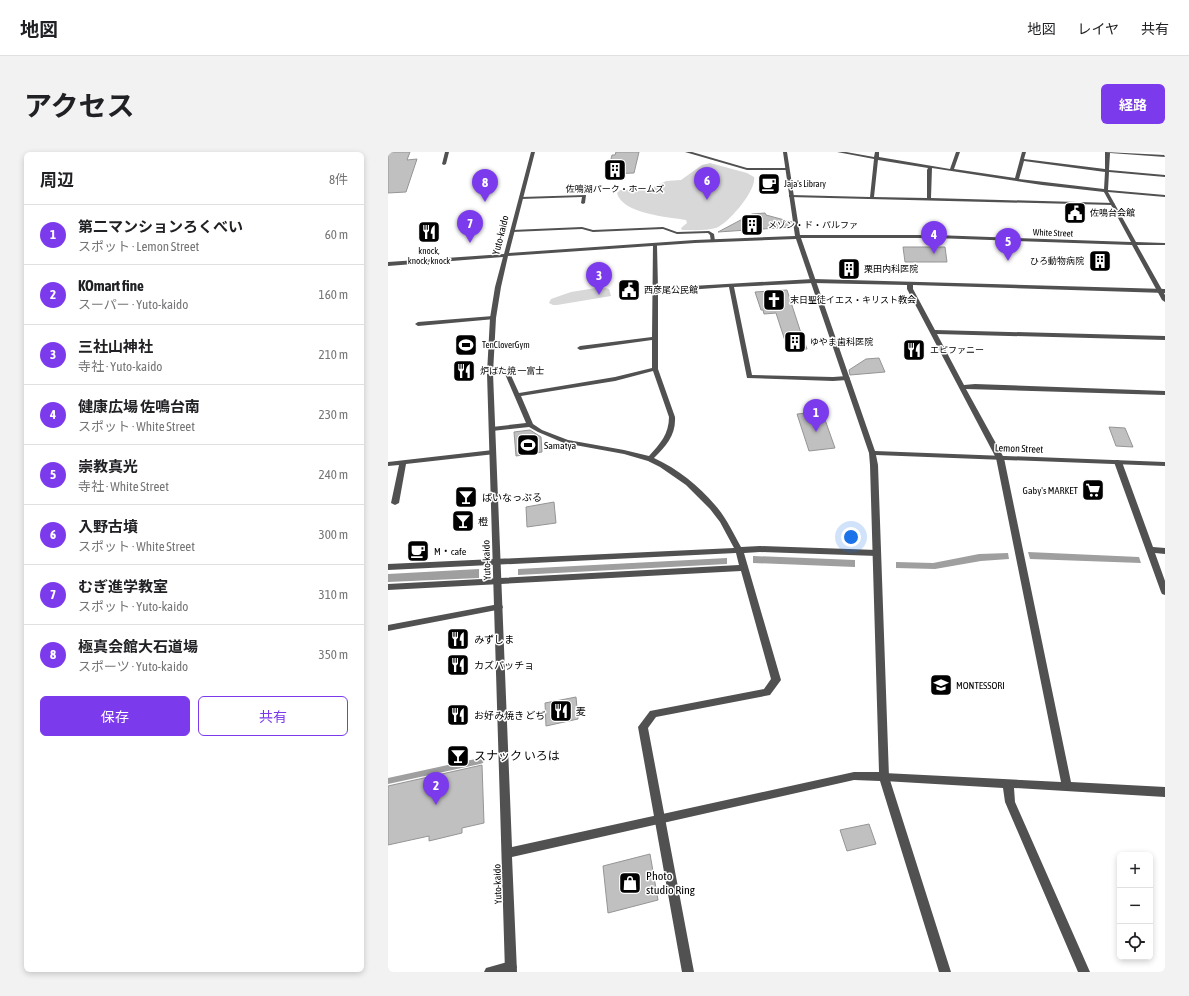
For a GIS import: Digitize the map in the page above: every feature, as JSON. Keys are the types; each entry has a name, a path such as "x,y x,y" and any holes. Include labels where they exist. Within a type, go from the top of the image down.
{"street":[{"path":"444,164 447,152"},
{"name":"Yuto-kaido","path":"511,969 490,373 493,318 498,287 533,152"},
{"path":"688,152 747,169 788,169"},
{"path":"785,152 798,237 872,453 874,465 884,777 945,972"},
{"path":"839,152 931,167 1106,192 1165,196"},
{"path":"872,198 877,152"},
{"path":"952,170 958,152"},
{"path":"1016,179 1024,152"},
{"path":"1165,156 1108,152 1106,192 1163,291 1165,300"},
{"path":"1022,160 1108,171 1165,176"},
{"path":"929,200 929,170 931,167"},
{"path":"521,198 584,196 583,203"},
{"path":"792,196 1113,204"},
{"path":"512,231 582,228 593,231 663,228 677,233 709,232 712,234 713,241"},
{"name":"White Street","path":"388,264 713,241 798,237 910,237 1165,244"},
{"path":"650,459 667,440 673,424 655,368 655,245"},
{"path":"656,290 813,281 1163,291"},
{"path":"910,284 910,289 1000,458 1068,787"},
{"path":"730,286 749,377 847,378"},
{"path":"418,324 493,318"},
{"path":"933,332 1165,338"},
{"path":"580,348 656,338"},
{"path":"517,395 615,379 655,368"},
{"path":"490,373 507,372 530,425 540,431 566,442 624,452 650,459 675,472 701,495 723,521 739,550 745,568 776,680 767,692 653,714 643,727 688,972"},
{"path":"962,387 975,386 1165,393"},
{"path":"492,429 530,425"},
{"path":"388,464 493,452"},
{"name":"Lemon Street","path":"872,453 1165,464"},
{"path":"395,503 403,462"},
{"path":"1118,462 1165,592"},
{"path":"388,567 760,549 877,553"},
{"path":"1150,550 1165,551"},
{"path":"388,587 745,568"},
{"path":"388,628 499,607"},
{"path":"507,853 854,776 1165,792"},
{"path":"1008,783 1010,802 1084,972"},
{"path":"490,972 511,969"}],"shaded area":[{"path":"710,163 747,173 754,177 754,183 751,190 741,206 734,214 716,228 704,230 682,230 681,228 687,223 686,220 658,216 637,210 628,206 621,200 617,193 620,190 650,189 666,181 681,180 702,165"},
{"path":"602,287 609,289 611,296 557,305 549,303 551,299 571,292"},
{"path":"1028,552 1139,557 1141,563 1030,559"},
{"path":"1008,553 1009,559 981,561 935,569 896,568 896,562 933,563 979,554"},
{"path":"753,556 855,560 855,567 753,563"},
{"path":"727,558 727,564 518,575 518,569"},
{"path":"479,569 479,578 388,582 388,574"}],"building":[{"path":"388,152 410,152 407,160 417,159 406,192 388,193"},
{"path":"616,152 639,152 634,173 607,174 612,155 615,155"},
{"name":"メゾン・ド・パルファ","path":"765,213 766,215 792,222 792,227 718,232 752,214"},
{"path":"903,247 945,247 947,262 905,262"},
{"path":"787,290 807,349 788,350 776,313 764,314 763,310 761,310 755,292"},
{"path":"879,358 885,372 850,375 849,370 866,359"},
{"path":"819,412 820,415 823,414 835,448 809,451 797,414"},
{"path":"1109,427 1125,428 1133,447 1116,446"},
{"name":"Samatya","path":"530,430 541,437 542,452 516,456 514,432"},
{"path":"554,502 556,523 527,527 526,507"},
{"name":"麦","path":"576,697 578,719 546,726 545,703"},
{"path":"482,765 484,823 462,828 462,833 429,841 429,836 388,845 388,786"},
{"path":"869,824 876,844 847,851 840,830"},
{"name":"Photo studio Ring","path":"650,854 658,900 608,913 603,866"}],"waterway":[{"path":"388,781 480,761"}],"place":[{"name":"佐鳴湖パーク・ホームズ","path":"615,170"},
{"name":"Jaja's Library","path":"769,184"},
{"name":"入野古墳","path":"707,200"},
{"name":"極真会館大石道場","path":"485,202"},
{"name":"佐鳴台会館","path":"1075,213"},
{"name":"メゾン・ド・パルファ","path":"752,225"},
{"name":"knock, knock, knock","path":"429,232"},
{"name":"むぎ進学教室","path":"470,243"},
{"name":"健康広場 佐鳴台南","path":"934,254"},
{"name":"崇教真光","path":"1008,261"},
{"name":"ひろ動物病院","path":"1100,261"},
{"name":"栗田内科医院","path":"849,269"},
{"name":"西彦尾公民館","path":"629,290"},
{"name":"三社山神社","path":"599,295"},
{"name":"末日聖徒イエス・キリスト教会","path":"774,300"},
{"name":"ゆやま歯科医院","path":"795,342"},
{"name":"TenCloverGym","path":"466,345"},
{"name":"エピファニー","path":"914,350"},
{"name":"炉ばた焼 一富士","path":"464,371"},
{"name":"第二マンションろくべい","path":"816,432"},
{"name":"Samatya","path":"528,445"},
{"name":"Gaby's MARKET","path":"1093,490"},
{"name":"ぱいなっぷる","path":"466,497"},
{"name":"橙","path":"463,521"},
{"name":"M・cafe","path":"418,551"},
{"name":"みずしま","path":"458,639"},
{"name":"カズパッチョ","path":"458,665"},
{"name":"MONTESSORI","path":"941,685"},
{"name":"麦","path":"561,711"},
{"name":"お好み焼き どぢ","path":"458,715"},
{"name":"スナック いろは","path":"458,756"},
{"name":"KOmart fine","path":"436,805"},
{"name":"Photo studio Ring","path":"630,883"}]}
